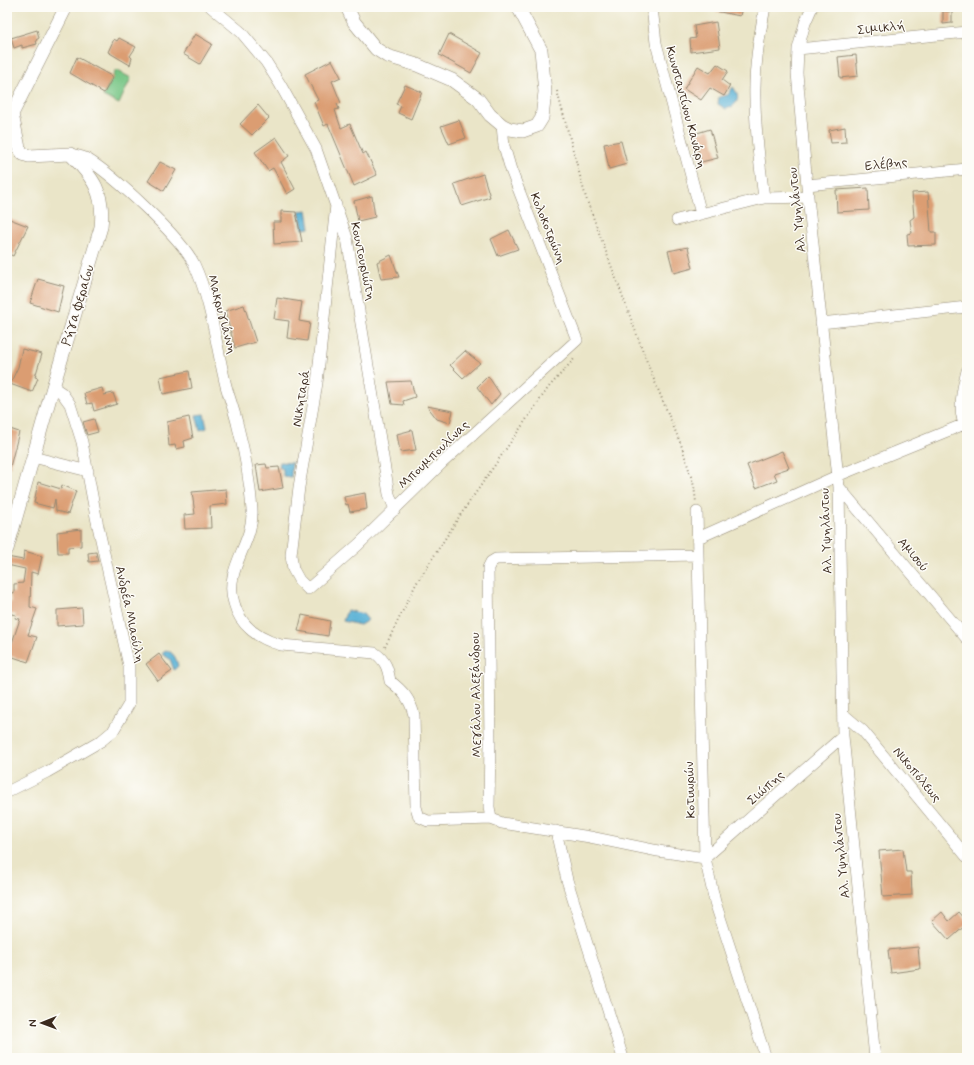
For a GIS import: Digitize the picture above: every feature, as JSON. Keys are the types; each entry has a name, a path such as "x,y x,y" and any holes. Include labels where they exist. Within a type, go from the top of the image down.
{"street":[{"path":"66,7 10,119 17,142 23,154 29,156 70,154"},
{"name":"Κουντουριώτη","path":"211,7 241,32 266,62 316,149 347,238 389,494 396,510"},
{"path":"347,7 354,22 376,49 387,56 437,72 467,89 478,98 490,115 502,125 517,131 531,129 537,126 540,122 544,107 545,85 541,50 518,7"},
{"name":"Κωνσταντίνου Κανάρη","path":"652,7 656,43 701,214"},
{"path":"764,198 754,100 755,70 765,7"},
{"name":"Αλ. Υψηλάντου","path":"812,7 804,23 798,49 797,73 821,323 839,487 843,736 875,1058"},
{"name":"Σιμικλή","path":"798,49 967,32"},
{"name":"Κολοκοτρώνη","path":"502,125 504,146 511,170 577,340"},
{"name":"Ρήγα Φεραίου","path":"7,549 53,387 101,227 102,203 95,186 86,172 70,154"},
{"name":"Μακρυγιάννη","path":"70,154 85,158 99,167 180,244 193,263 205,294 226,386 244,452 252,512 247,537 234,571 232,593 238,616 246,626 267,641 281,645 375,653"},
{"name":"Ελέβης","path":"677,220 764,198 967,169"},
{"name":"Νικηταρά","path":"308,588 299,580 292,569 291,555 299,487 317,383 336,205"},
{"path":"821,323 967,307"},
{"name":"Μπουμπουλίνας","path":"308,588 396,510 442,463 577,340"},
{"path":"698,538 837,476 966,425 961,393 967,371"},
{"name":"Ανδρέα Μιαούλη","path":"7,792 47,772 101,741 113,731 129,704 129,666 96,517 88,471 70,404 62,393 53,387"},
{"path":"33,457 88,471"},
{"name":"Αμισού","path":"839,487 967,639"},
{"name":"Κοτυωρών","path":"697,512 705,858 715,902 766,1058"},
{"name":"Μεγάλου Αλεξάνδρου","path":"491,819 489,807 490,741 488,568 491,562 496,559 698,555"},
{"path":"375,653 383,658 388,668 390,681 405,694 411,702 414,715 416,807 419,817 428,821 491,819 502,823 556,831 658,851 705,858"},
{"name":"Νικοπόλεως","path":"843,714 863,731 967,857"},
{"name":"Σιώπης","path":"705,858 843,736"},
{"path":"556,831 567,880 623,1058"}],"path":[{"path":"556,85 586,198 650,370 682,447 694,486 697,512"},
{"path":"375,653 385,647 416,584 459,517 548,388 573,360 578,347 577,340"}],"green space":[{"path":"116,70 131,78 119,104 103,96"}],"water":[{"path":"733,87 737,95 737,101 726,109 718,104 719,97 728,95"},
{"path":"307,210 310,228 303,229 299,211"},
{"path":"204,414 207,428 200,430 196,415"},
{"path":"280,462 292,463 291,477 283,476 283,469 279,467"},
{"path":"347,610 363,614 368,620 360,625 343,621"},
{"path":"166,650 173,654 178,666 174,670 170,659 162,654"}],"building":[{"path":"716,7 742,7 740,16 715,11"},
{"path":"943,11 952,12 952,23 943,24"},
{"path":"716,22 720,48 691,52 690,39 696,38 694,26"},
{"path":"37,30 39,38 36,40 37,44 22,48 22,45 14,48 11,38"},
{"path":"195,34 212,44 200,64 183,54"},
{"path":"449,34 482,53 471,73 439,55"},
{"path":"119,38 136,47 130,56 132,58 130,65 108,52 114,39 117,41"},
{"path":"856,55 858,76 840,78 838,57"},
{"path":"77,57 113,77 104,93 70,73"},
{"path":"332,60 341,77 332,81 341,103 337,104 339,109 335,110 341,128 350,124 363,154 366,152 377,175 354,186 328,124 324,126 314,102 318,100 305,74"},
{"path":"717,64 728,71 722,80 730,86 724,96 710,88 701,100 684,89 698,66 710,73"},
{"path":"405,85 422,92 411,119 398,113 401,106 396,104"},
{"path":"258,105 269,118 252,135 240,124"},
{"path":"459,120 466,138 449,144 441,126"},
{"path":"845,127 846,142 831,143 829,130"},
{"path":"710,129 718,158 701,162 694,134"},
{"path":"276,137 289,156 281,162 295,189 287,194 273,168 268,171 255,152"},
{"path":"621,141 627,164 609,169 604,144"},
{"path":"160,162 176,170 164,191 148,181"},
{"path":"483,174 490,197 462,206 454,184"},
{"path":"868,188 869,210 837,212 836,190"},
{"path":"928,192 931,232 936,232 936,245 908,246 907,234 912,233 910,220 914,217 912,193"},
{"path":"372,196 375,217 358,221 354,201"},
{"path":"281,211 296,212 302,242 274,244 273,222 281,222"},
{"path":"7,218 28,226 13,256 7,253"},
{"path":"509,230 518,249 498,256 491,239"},
{"path":"688,247 693,268 674,273 668,251"},
{"path":"391,255 399,277 381,279 377,262"},
{"path":"38,279 64,286 58,312 30,303"},
{"path":"277,298 302,302 299,321 310,323 307,341 287,338 289,321 274,319"},
{"path":"244,305 256,342 235,348 225,311"},
{"path":"22,349 42,354 35,377 38,378 32,392 10,384 18,367"},
{"path":"465,351 480,363 463,378 450,365"},
{"path":"189,371 192,388 163,394 160,377"},
{"path":"488,376 500,394 491,405 477,387"},
{"path":"411,381 415,397 403,401 404,405 392,404 388,382"},
{"path":"102,388 104,395 113,393 117,404 94,411 92,403 87,404 84,393"},
{"path":"427,406 453,411 450,423 437,419"},
{"path":"189,417 193,438 184,441 185,447 176,449 175,445 169,446 167,422"},
{"path":"94,419 98,432 87,435 83,422"},
{"path":"7,428 19,432 10,467 7,467"},
{"path":"412,430 416,450 400,452 397,434"},
{"path":"782,451 789,468 774,473 777,480 756,488 747,465"},
{"path":"266,464 267,468 279,467 283,488 260,492 256,465"},
{"path":"38,482 61,489 62,485 76,491 68,514 56,511 55,499 53,508 34,503"},
{"path":"226,489 227,504 210,506 211,528 185,529 184,515 195,514 192,492"},
{"path":"365,493 367,509 350,512 344,497"},
{"path":"81,529 81,546 68,547 68,553 58,553 57,532"},
{"path":"24,551 42,556 38,574 31,572 30,607 37,609 28,635 37,637 28,662 7,655 7,642 12,643 20,619 15,618 16,615 7,613 11,601 10,592 14,593 14,584 23,583 25,569 7,565 7,557 23,560"},
{"path":"96,552 98,561 89,562 88,553"},
{"path":"82,608 83,624 57,626 57,610"},
{"path":"302,615 330,621 328,636 298,631"},
{"path":"159,654 172,671 158,681 146,664"},
{"path":"903,849 906,872 911,872 912,895 883,897 879,851"},
{"path":"942,912 949,921 959,912 967,921 967,924 949,940 932,921"},
{"path":"918,947 920,969 891,973 888,950"}]}
